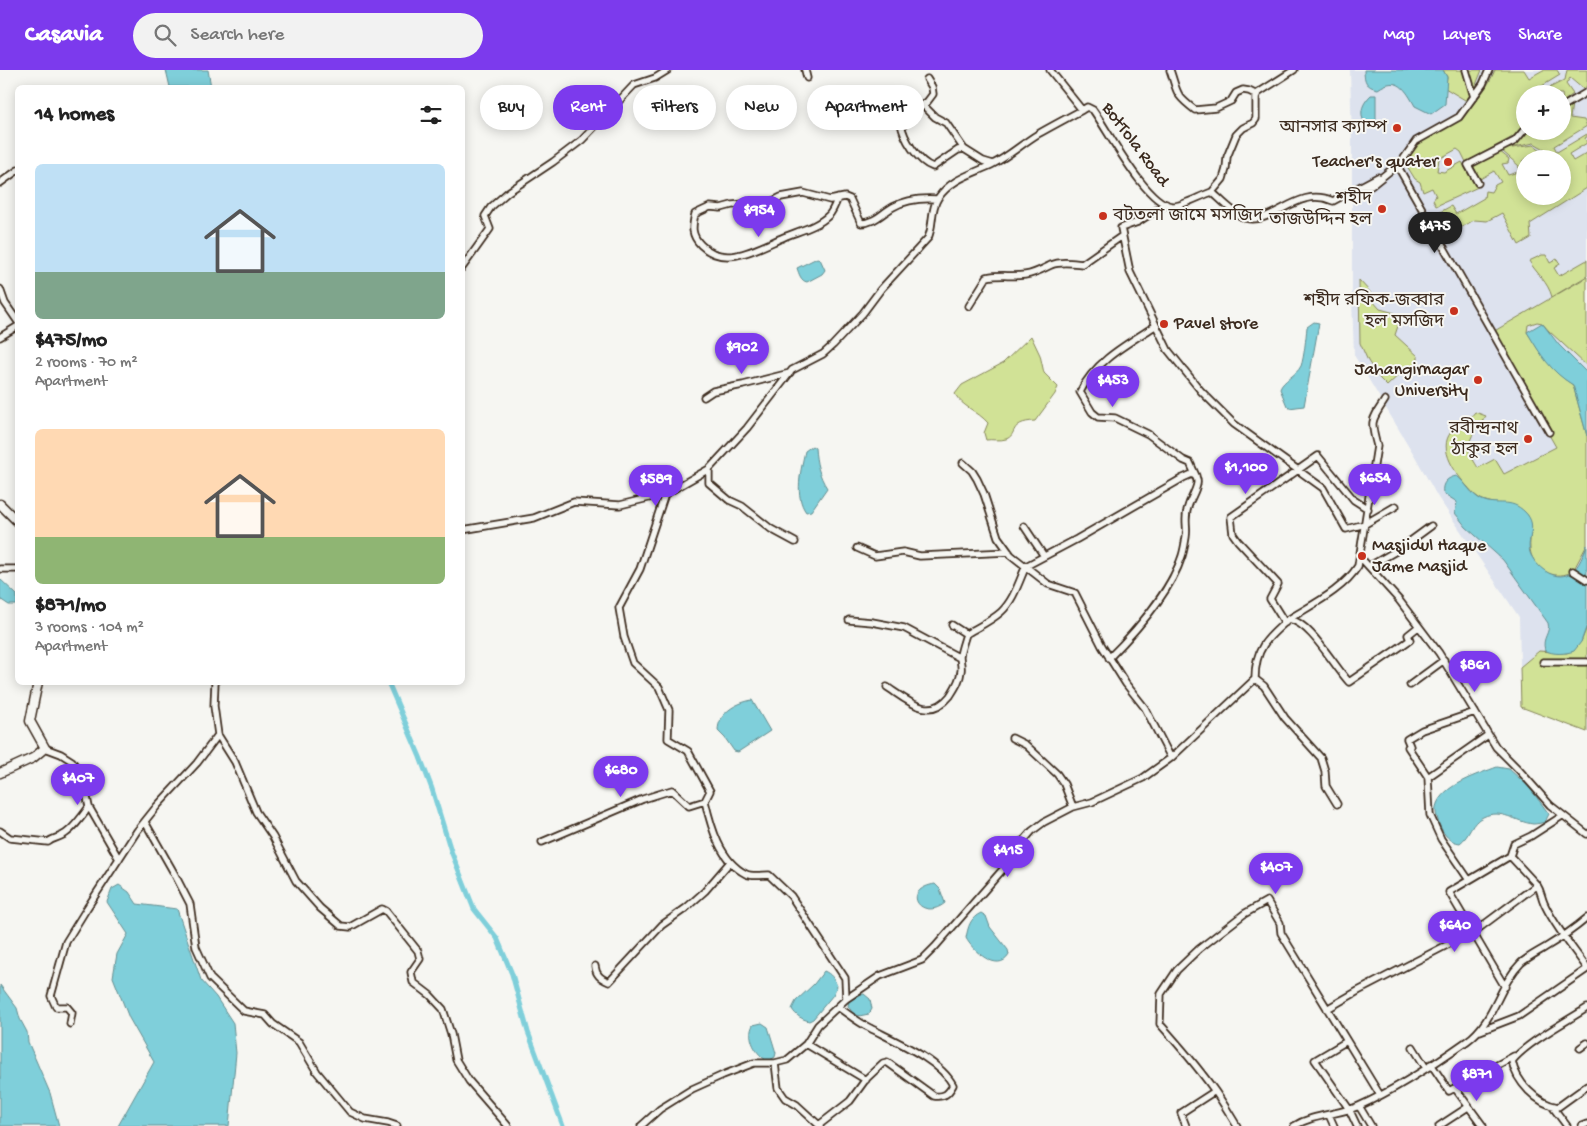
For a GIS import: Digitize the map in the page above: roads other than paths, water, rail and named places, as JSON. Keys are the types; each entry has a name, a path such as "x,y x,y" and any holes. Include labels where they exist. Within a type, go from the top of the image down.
{"street":[{"path":"465,264 490,229 485,216 491,207 508,192 554,162 582,140 634,85 655,78 668,70"},
{"path":"805,70 807,78"},
{"name":"BotTola Road","path":"1050,70 1082,110 1087,107 1093,110 1128,165 1157,199 1173,206 1212,192"},
{"path":"1170,70 1176,92 1183,101 1195,110 1216,108 1231,101 1236,93 1243,90 1250,91 1257,96"},
{"path":"1282,70 1284,77"},
{"path":"1466,70 1474,97"},
{"path":"1293,71 1258,93 1256,119 1236,135 1227,156 1223,179 1212,192 1241,216 1251,219 1268,215 1305,198 1320,197 1333,201 1398,165 1416,141 1459,118 1483,84 1489,70"},
{"path":"927,79 932,87 933,94 926,103 901,123 902,128 915,152 926,165 933,167 958,150 964,149"},
{"path":"1571,102 1587,92"},
{"path":"926,103 924,106 935,117 946,123 964,149 993,164"},
{"path":"704,397 713,390 743,385 790,372 823,354 863,313 881,289 928,238 937,199 947,188 973,171 993,164 1038,134 1082,110"},
{"path":"1478,183 1468,164 1516,140"},
{"path":"1398,165 1548,432"},
{"path":"0,183 15,172"},
{"path":"838,198 830,215 813,226 762,248 727,258 714,255 694,238 692,226 695,214 710,207 721,208 732,205 771,202 782,197 803,193 830,200 838,198 850,198 861,223 868,223 894,206 924,198 937,199"},
{"path":"1166,204 1138,222 1121,228 1130,272 1168,350 1201,391 1234,424 1323,488 1346,529 1365,524 1396,506"},
{"path":"969,306 987,277 999,274 1007,276 1027,275 1053,264 1070,262 1082,264 1122,236"},
{"path":"0,289 5,302 15,317"},
{"path":"1109,658 1127,639 1173,577 1182,557 1186,536 1185,521 1188,504 1196,490 1197,478 1190,463 1148,434 1115,418 1098,418 1092,412 1080,392 1086,380 1104,361 1155,326"},
{"path":"0,336 15,328"},
{"path":"465,530 534,518 574,502 620,506 664,494 709,469 747,428 790,372"},
{"path":"641,1126 660,1109 692,1089 754,1063 775,1063 786,1060 806,1044 818,1025 846,999 880,976 922,960 1004,868 1027,836 1044,822 1073,807 1092,802 1143,778 1172,758 1255,679 1255,666 1260,648 1287,621 1336,589 1352,576 1358,566 1377,446 1373,430 1374,417 1385,400"},
{"path":"1287,621 1270,598 1278,584 1238,542 1233,534 1231,517 1318,456 1354,500 1368,509"},
{"path":"963,463 972,471 977,480 984,494 998,537 1009,552 1048,584 1075,593 1109,658 1145,708 1172,758"},
{"path":"709,469 709,483 728,500 742,506 771,529 795,542"},
{"path":"887,687 915,705 925,708 933,708 945,702 956,687 962,670 960,658 966,634 1001,612 1016,590 1026,566 1183,478 1192,474 1196,476"},
{"path":"542,842 672,790 689,806 704,801 710,791 688,752 668,739 669,710 659,687 632,663 618,608 640,569 664,494"},
{"path":"0,504 15,519"},
{"path":"1024,526 1044,556"},
{"path":"1370,566 1431,526"},
{"path":"857,548 875,556 903,552 920,556 1009,552"},
{"path":"1360,557 1399,600 1444,660 1496,747 1550,805 1587,834"},
{"path":"0,569 15,569"},
{"path":"1574,571 1587,580"},
{"path":"848,620 904,628 960,658"},
{"path":"1287,621 1297,621 1307,630 1349,682 1410,640 1408,635 1418,627"},
{"path":"952,625 966,634"},
{"path":"1410,684 1444,660"},
{"path":"1543,662 1587,662"},
{"path":"1255,679 1264,686 1285,718 1321,758 1325,771 1326,786 1337,804"},
{"path":"37,685 30,721 45,748 61,754 72,762 83,778 89,807 119,859"},
{"path":"215,685 214,706 218,735 235,762 256,812 273,837 296,881 320,908 341,926 350,926 382,909 386,911 418,952 420,959 410,972 413,982 430,995 443,1009 451,1034 456,1060 469,1081 508,1126"},
{"path":"1468,880 1441,839 1430,815 1428,777 1408,747 1410,746 1406,739 1422,730 1474,712"},
{"path":"70,1024 72,1013 67,1008 56,1007 51,996 66,942 145,822 197,763 218,735"},
{"path":"1428,777 1488,735"},
{"path":"1012,738 1026,745 1057,774 1064,784 1073,807"},
{"path":"0,773 33,758 45,748"},
{"path":"704,801 712,830 730,862 748,875 769,875 791,896 845,978 846,999"},
{"path":"0,831 10,838 48,842 52,838 62,836 68,831 89,807"},
{"path":"1505,987 1449,892 1510,856 1514,844 1531,836 1562,816"},
{"path":"145,822 190,904 196,947 210,978 244,1011 265,1015 273,1024 299,1042 317,1072 350,1112 397,1126"},
{"path":"1294,1126 1309,1118 1329,1115 1359,1106 1380,1095 1429,1066 1478,1032 1519,1016 1587,968 1543,902 1541,891 1537,885 1510,856"},
{"path":"595,966 596,973 601,979 609,982 662,924 686,908 730,862"},
{"path":"1327,1009 1472,932 1537,885"},
{"path":"1237,1126 1215,1091 1160,1024 1161,994 1177,970 1199,949 1244,914 1267,902 1280,923 1281,932 1380,1095"},
{"path":"1478,1032 1485,1024 1505,987 1521,963 1564,936 1587,918"},
{"path":"775,1063 778,1088 785,1098 797,1105 820,1125 850,1100 866,1080 883,1063 887,1062 934,1096 941,1097 948,1094 953,1085 942,1070 903,1045 868,1028 838,1007"},
{"path":"1413,1047 1449,1091 1516,1055 1587,1008"},
{"path":"1347,1041 1315,1060 1349,1109 1357,1126"},
{"path":"1580,1048 1587,1043"},
{"path":"806,1044 866,1080"},
{"path":"1516,1055 1512,1061 1513,1068 1524,1087 1544,1103 1558,1107 1587,1086"},
{"path":"1455,1088 1483,1126"},
{"path":"1186,1126 1181,1113 1215,1091"},
{"path":"1359,1106 1371,1126"},
{"path":"1552,1106 1566,1126"},
{"path":"1439,1126 1468,1107"},
{"path":"1329,1115 1334,1126"},
{"path":"1582,1126 1587,1124"}],"water":[{"path":"166,70 208,70 211,85 170,85"},
{"path":"1364,70 1443,70 1447,77 1445,104 1431,114 1415,106 1401,86 1391,84 1378,89 1371,87 1365,80"},
{"path":"1371,95 1376,95 1376,121 1371,123 1368,121 1364,122 1362,111 1364,104"},
{"path":"817,258 820,259 825,270 822,274 807,282 803,280 797,268"},
{"path":"1314,322 1319,323 1304,406 1289,408 1280,389 1301,366 1307,327"},
{"path":"1542,323 1559,345 1587,373 1587,436 1573,385 1552,368 1527,332"},
{"path":"812,446 815,448 818,469 827,488 811,511 806,512 802,506 799,490 805,451"},
{"path":"1457,476 1482,500 1493,503 1509,503 1520,507 1525,512 1532,528 1529,544 1531,555 1538,565 1548,573 1560,576 1572,572 1583,556 1587,545 1587,625 1581,642 1574,651 1559,654 1545,650 1544,642 1549,627 1548,623 1503,560 1466,527 1455,513 1457,502 1443,493 1443,486 1446,481"},
{"path":"0,579 15,593 15,605 9,605 0,599"},
{"path":"752,700 770,731 738,752 734,751 718,731 721,719 734,706"},
{"path":"1497,767 1509,769 1529,787 1549,814 1545,822 1533,824 1502,815 1490,815 1479,819 1460,843 1450,840 1445,835 1437,816 1436,807 1439,799 1445,792 1462,781"},
{"path":"935,884 940,889 945,903 936,908 922,907 916,898 918,892 924,887"},
{"path":"119,885 129,892 137,904 177,909 201,980 216,997 233,1023 236,1053 229,1126 118,1126 154,1062 129,1018 113,977 117,954 128,934 107,902 112,889"},
{"path":"981,913 986,916 990,927 1008,950 1009,955 1004,960 992,961 979,954 966,938 972,920"},
{"path":"824,971 829,973 837,986 833,995 813,1019 809,1021 797,1015 792,1009 796,1001 814,984"},
{"path":"0,985 17,1008 27,1032 28,1042 50,1093 59,1126 0,1126"},
{"path":"864,994 870,999 872,1009 869,1014 859,1016 852,1012 848,1006 849,1001 857,995"},
{"path":"762,1023 768,1027 776,1053 775,1057 768,1061 756,1050 751,1035 753,1025"}],"waterway":[{"path":"389,685 420,757 451,851 474,909 497,938 512,974 528,1032 563,1126"}],"place":[{"name":"আনসার ক্যাম্প","path":"1397,128"},
{"name":"Teacher's quater","path":"1448,162"},
{"name":"শহীদ তাজউদ্দিন হল","path":"1382,209"},
{"name":"বটতলা জামে মসজিদ","path":"1103,216"},
{"name":"শহীদ রফিক-জব্বার হল মসজিদ","path":"1454,311"},
{"name":"Pavel store","path":"1164,324"},
{"name":"Jahangirnagar University","path":"1478,380"},
{"name":"রবীন্দ্রনাথ ঠাকুর হল","path":"1528,439"},
{"name":"Masjidul Haque Jame Masjid","path":"1362,556"}]}
